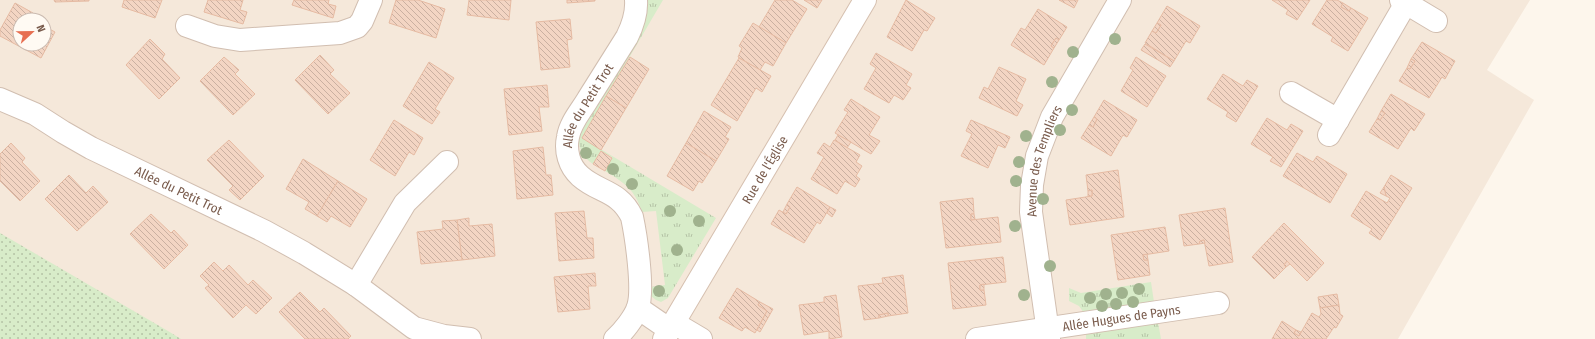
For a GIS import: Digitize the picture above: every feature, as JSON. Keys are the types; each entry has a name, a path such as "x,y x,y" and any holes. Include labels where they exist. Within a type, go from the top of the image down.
{"street":[{"path":"187,26 215,36 240,40 340,33 357,27 362,21 371,0"},
{"name":"Allée du Petit Trot","path":"615,339 621,333 638,308 640,300 640,280 632,217 628,209 617,197 580,176 573,168 570,161 567,153 567,144 571,127 634,24 636,0"},
{"name":"Rue de l'Église","path":"669,331 865,0"},
{"name":"Avenue des Templiers","path":"1049,334 1031,212 1032,185 1037,156 1052,117 1120,0"},
{"path":"1292,93 1333,127 1403,2 1436,21"},
{"name":"Allée du Petit Trot","path":"0,99 35,114 91,148 283,241 327,266 356,285 409,333 470,339"},
{"path":"356,285 397,214 405,203 447,162"},
{"name":"Allée Hugues de Payns","path":"977,339 1049,334 1218,303"},
{"path":"638,308 669,331 701,339"}],"shaded area":[{"path":"0,0 1530,0 1487,70 1534,100 1398,339 0,339"}],"green space":[{"path":"648,0 663,0 582,138 716,218 668,298 661,302 651,296 651,287 665,285 656,211 642,212 636,198 624,183 605,171 612,157 601,151 593,164 586,158 579,145 579,136 644,25"},
{"path":"0,233 168,331 181,339 0,339"},
{"path":"1151,282 1154,302 1084,313 1079,306 1069,301 1069,288 1081,293"},
{"path":"1158,322 1161,339 1086,339 1086,333"}],"building":[{"path":"54,0 89,0 89,1 55,2"},
{"path":"124,0 162,0 155,18 122,7"},
{"path":"208,0 243,0 240,10 247,12 243,24 204,12"},
{"path":"294,0 329,0 328,4 336,6 333,18 292,5"},
{"path":"396,0 418,0 445,9 436,38 389,23"},
{"path":"469,0 511,0 509,20 467,15"},
{"path":"567,0 595,0 595,1 567,3"},
{"path":"775,0 792,0 807,9 786,43 759,27"},
{"path":"804,0 822,0 817,8"},
{"path":"906,0 935,18 927,31 924,30 912,51 887,37"},
{"path":"1059,0 1078,0 1074,8"},
{"path":"1272,0 1310,0 1297,20 1286,14 1288,10"},
{"path":"1327,0 1337,0 1343,3 1341,7 1349,11 1351,8 1368,18 1348,51 1331,41 1333,37 1312,24"},
{"path":"15,3 31,12 12,12 12,42 0,36 0,30"},
{"path":"1343,3 1351,8 1349,11 1341,7"},
{"path":"1167,6 1200,26 1190,43 1186,41 1174,61 1145,43 1152,31 1156,33 1161,25 1157,23"},
{"path":"1038,9 1067,27 1059,40 1056,38 1051,46 1054,48 1044,65 1011,45 1021,28 1025,30"},
{"path":"570,19 572,39 567,40 570,67 541,70 536,22"},
{"path":"753,23 786,43 773,66 765,62 760,70 738,57 742,48 739,46"},
{"path":"1157,23 1161,25 1156,33 1152,31"},
{"path":"52,30 55,32 52,38"},
{"path":"1056,38 1059,40 1054,48 1051,46"},
{"path":"150,39 165,54 162,59 180,78 159,99 126,65"},
{"path":"1422,42 1455,61 1445,79 1442,77 1429,98 1399,81 1407,68 1410,69 1415,61 1411,59"},
{"path":"1145,44 1174,61 1170,67 1141,50"},
{"path":"30,52 44,52 41,58"},
{"path":"876,53 912,74 906,85 911,88 903,100 894,95 889,103 864,89 876,68 870,64"},
{"path":"320,55 334,70 330,74 350,93 328,114 295,80"},
{"path":"224,57 239,70 235,74 255,94 233,115 200,81"},
{"path":"630,57 649,69 626,108 606,96"},
{"path":"1136,57 1166,76 1147,107 1121,91 1133,70 1130,68"},
{"path":"739,58 771,76 762,92 756,88 737,121 711,105"},
{"path":"1411,59 1415,61 1410,69 1407,68"},
{"path":"429,62 454,78 435,109 440,112 432,124 403,106"},
{"path":"999,67 1026,79 1016,101 1023,105 1017,116 979,98 984,87 988,89"},
{"path":"1223,74 1243,86 1247,80 1258,86 1236,122 1226,116 1228,112 1207,99"},
{"path":"547,85 549,107 539,107 542,131 509,135 504,89"},
{"path":"1391,94 1425,114 1414,131 1411,128 1398,149 1369,132 1377,119 1380,120 1385,113 1381,111"},
{"path":"606,96 626,108 601,150 582,138"},
{"path":"851,99 880,117 869,135 880,141 871,154 835,133 848,112 844,110"},
{"path":"1104,100 1137,120 1127,137 1123,135 1111,156 1081,138 1089,125 1093,127 1097,119 1094,117"},
{"path":"704,111 731,127 725,137 729,139 716,161 686,143"},
{"path":"1381,111 1385,113 1380,120 1377,119"},
{"path":"1094,117 1097,119 1093,127 1089,125"},
{"path":"1267,118 1287,130 1291,124 1303,131 1281,167 1270,161 1273,157 1251,144"},
{"path":"394,120 423,138 414,155 409,152 395,176 370,160"},
{"path":"971,120 1010,137 1005,148 998,145 988,168 961,156 972,134 966,131"},
{"path":"838,135 851,142 847,148 835,140"},
{"path":"229,140 264,176 240,200 229,190 233,186 207,160"},
{"path":"834,140 860,155 856,162 862,166 856,176 860,179 855,187 845,181 837,194 811,179 824,157 817,153 824,143 830,147"},
{"path":"11,143 25,158 22,162 40,181 20,201 0,181 0,154"},
{"path":"686,143 716,161 702,183 699,181 693,191 667,176"},
{"path":"543,147 546,175 551,175 553,195 517,199 513,151"},
{"path":"601,151 612,158 605,171 593,164"},
{"path":"1297,153 1313,162 1317,156 1347,174 1330,203 1283,176"},
{"path":"303,159 338,181 317,216 305,209 309,202 286,189"},
{"path":"1118,170 1124,217 1070,225 1066,200 1092,196 1092,190 1088,191 1086,175"},
{"path":"69,175 86,193 93,186 108,202 77,231 45,199"},
{"path":"1391,175 1412,188 1380,240 1369,233 1372,229 1351,216 1366,191 1387,203 1390,198 1386,196 1384,187"},
{"path":"338,181 367,199 350,227 331,216 327,222 317,216"},
{"path":"797,187 830,207 820,224 817,222 804,243 771,224 779,210 786,214 790,207 787,204"},
{"path":"1384,187 1386,196 1380,193"},
{"path":"1092,190 1092,196 1088,196 1088,191"},
{"path":"973,198 974,214 971,214 971,220 998,217 1001,242 946,248 940,202"},
{"path":"787,204 790,207 786,214 783,212"},
{"path":"830,207 836,210 832,217 827,213"},
{"path":"1225,208 1233,262 1209,266 1204,240 1200,241 1199,244 1184,246 1179,215"},
{"path":"584,211 587,238 593,238 594,258 559,261 555,213"},
{"path":"151,214 171,233 174,230 188,245 164,269 130,234"},
{"path":"971,214 974,214 975,219 971,220"},
{"path":"469,218 469,226 492,224 495,256 462,260 457,220"},
{"path":"457,220 462,260 421,264 417,232 443,229 442,221"},
{"path":"1284,223 1324,263 1307,281 1287,261 1284,265 1286,267 1274,279 1252,257"},
{"path":"1165,227 1169,251 1143,255 1144,260 1148,260 1150,275 1118,280 1111,235"},
{"path":"1204,240 1205,243 1199,244 1200,241"},
{"path":"1147,254 1148,260 1144,260 1143,255"},
{"path":"1003,257 1006,282 980,285 980,290 984,290 986,305 953,309 948,263"},
{"path":"1287,261 1290,264 1286,267 1284,265"},
{"path":"214,262 223,271 229,265 248,285 253,280 272,298 256,314 246,305 233,318 205,288 209,285 200,276"},
{"path":"595,273 596,286 588,286 590,309 558,312 554,277"},
{"path":"903,275 908,313 888,316 888,313 879,315 879,318 864,320 858,286 883,283 882,278"},
{"path":"984,284 984,290 980,290 980,285"},
{"path":"737,288 760,302 758,305 767,311 755,333 745,327 742,331 719,318"},
{"path":"300,292 320,312 324,308 351,336 348,339 305,339 279,312"},
{"path":"1337,294 1339,305 1320,308 1318,297"},
{"path":"836,295 842,337 829,339 829,331 804,335 799,305 824,302 824,297"},
{"path":"760,302 773,309 760,332 757,330 767,311 758,305"},
{"path":"1339,305 1340,314 1343,316 1336,328 1334,327 1326,339 1272,339 1282,321 1296,330 1294,333 1299,336 1312,313 1319,317 1321,314 1320,308"},
{"path":"888,313 888,316 879,318 879,315"},
{"path":"1296,330 1301,332 1299,336 1294,333"}]}
